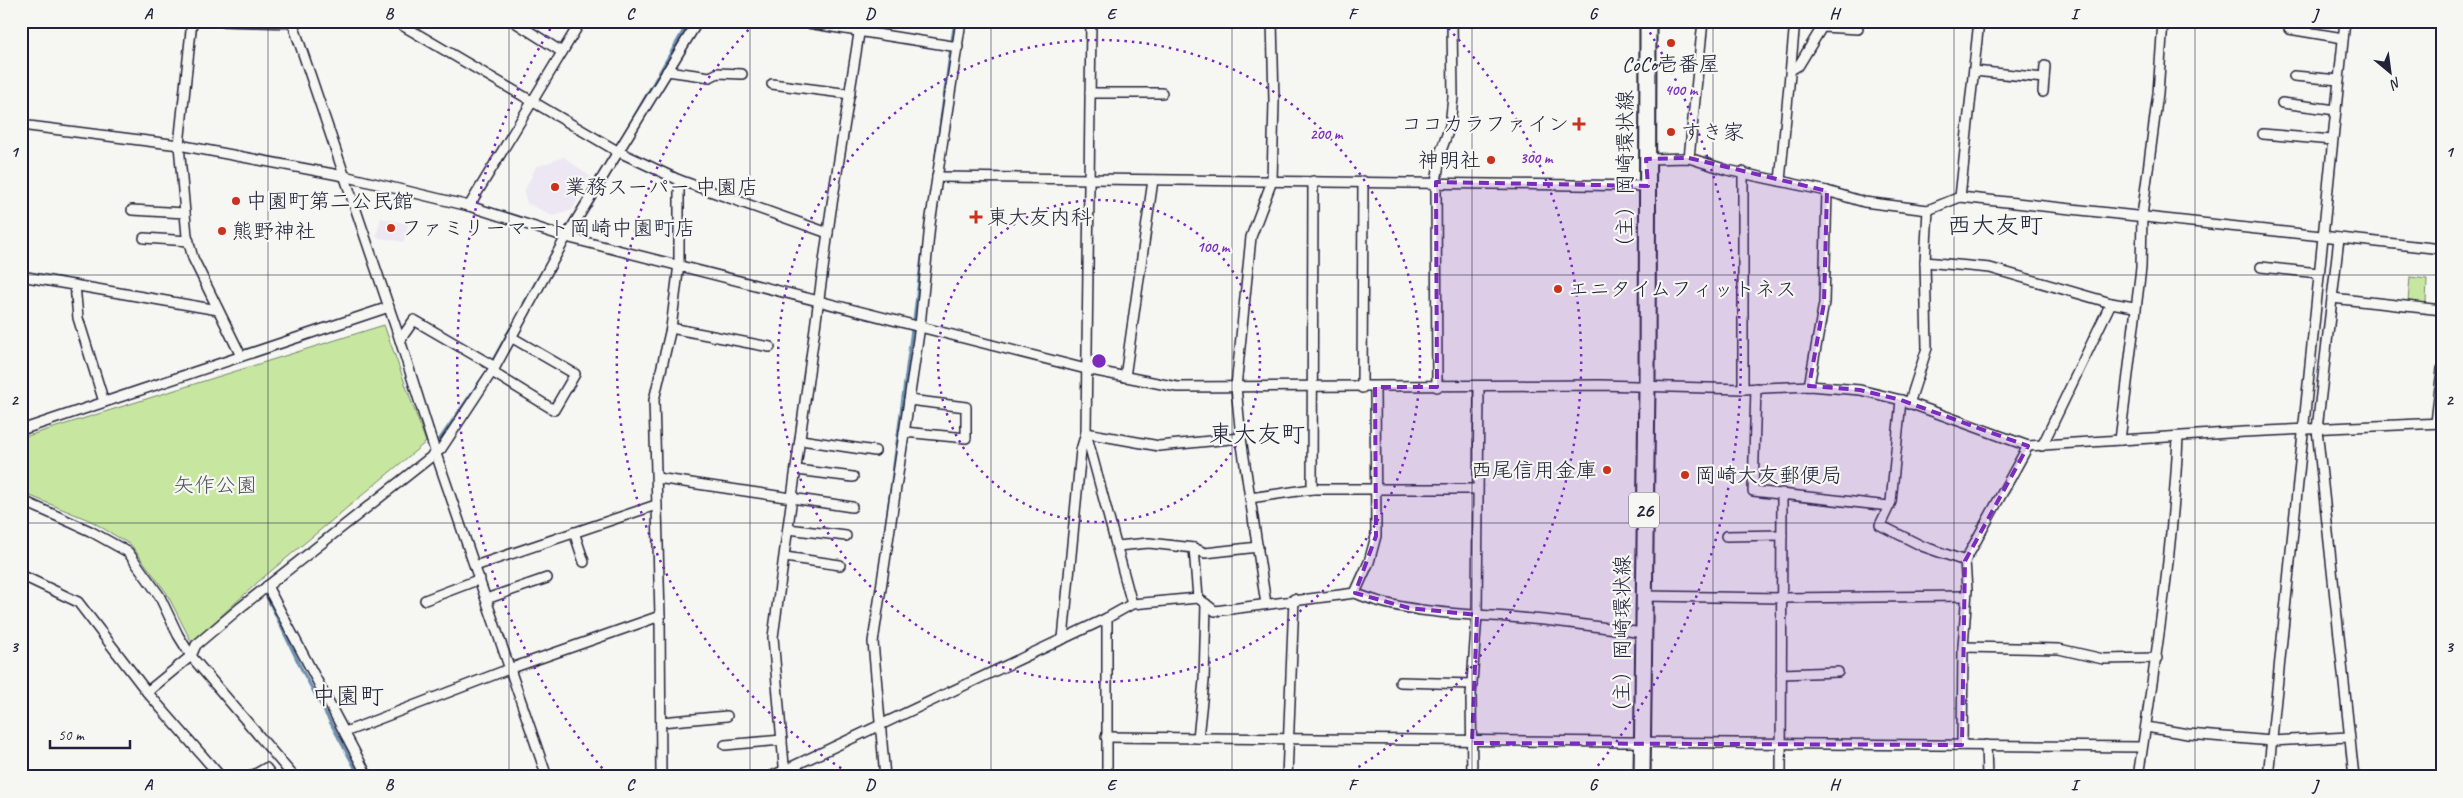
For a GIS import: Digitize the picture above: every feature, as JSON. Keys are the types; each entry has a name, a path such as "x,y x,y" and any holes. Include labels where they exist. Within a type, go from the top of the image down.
{"main road":[{"name":"（主）岡崎環状線","path":"1642,777 1642,633 1647,386 1648,186 1646,158 1648,21"}],"street":[{"path":"192,21 179,145 189,241 193,258 241,356"},
{"path":"219,21 292,22 389,307 436,454 547,777"},
{"path":"395,21 534,101 617,152 679,180 828,233"},
{"path":"512,21 562,52"},
{"path":"469,206 581,21"},
{"path":"148,692 191,656 196,646 268,586 436,454 493,370 566,237 698,21"},
{"path":"795,21 860,33 958,47"},
{"path":"785,773 773,637 828,233 861,21"},
{"path":"885,777 873,642 920,326 936,177 961,21"},
{"path":"1091,21 1086,432 1132,604"},
{"path":"1266,604 1241,438 1236,387 1250,237 1272,181 1274,101 1272,21"},
{"path":"1437,387 1436,182 1441,151 1450,126 1453,97 1452,21"},
{"path":"1689,158 1703,21"},
{"path":"1780,181 1792,69 1790,53 1795,21"},
{"path":"1960,197 1979,21"},
{"path":"2120,440 2140,268 2142,216 2158,93 2163,21"},
{"path":"2268,777 2345,21"},
{"path":"1792,69 1799,66 1822,27 1858,29"},
{"path":"2289,29 2344,38"},
{"path":"2043,92 2045,66"},
{"path":"667,71 710,77 718,72 742,74"},
{"path":"1974,71 2044,78"},
{"path":"2294,76 2339,80"},
{"path":"772,84 850,94"},
{"path":"1090,93 1162,93"},
{"path":"2282,102 2336,110"},
{"path":"21,125 179,145 344,176 469,206 566,237 819,299 1086,368 1177,387 1362,388 1600,384 1743,389 1809,386 1860,390 1905,402 2028,446 2042,446 2244,432 2439,423 2442,369"},
{"path":"2263,134 2332,140"},
{"path":"1646,158 1689,158 1864,202 1928,210 1960,197 2442,249"},
{"path":"1743,172 1743,389"},
{"path":"936,177 1648,186"},
{"path":"661,777 660,616 654,400 671,328 678,264 679,180"},
{"path":"1125,377 1153,180"},
{"path":"1312,489 1314,388 1313,181"},
{"path":"1362,388 1363,181"},
{"path":"1809,386 1824,303 1826,191"},
{"path":"132,210 185,213"},
{"path":"1928,210 1925,262 1927,348 1905,402 1889,506 1880,525 1922,546 1965,561"},
{"path":"144,238 189,241"},
{"path":"2339,238 2317,429 2354,777"},
{"path":"1925,262 1990,268 2110,303 2134,307"},
{"path":"2261,267 2319,273"},
{"path":"21,276 218,310"},
{"path":"75,285 78,318 104,402"},
{"path":"2332,298 2442,310"},
{"path":"2042,446 2110,303"},
{"path":"21,430 389,307"},
{"path":"400,340 414,320 554,410 575,374 512,337"},
{"path":"671,328 770,347"},
{"path":"1355,593 1369,562 1376,536 1376,387"},
{"path":"1472,777 1472,684 1477,615 1479,387"},
{"path":"1756,388 1753,491 1889,506"},
{"path":"904,432 966,438 966,407 909,400"},
{"path":"1086,432 1159,446 1241,438"},
{"path":"1064,639 1081,450 1086,432"},
{"path":"2138,777 2157,658 2176,488 2178,437"},
{"path":"801,440 875,451"},
{"path":"1962,745 1963,647 1966,596 1965,561 2028,446"},
{"path":"797,470 853,477"},
{"path":"656,478 792,500 852,507"},
{"path":"1250,498 1312,489 1477,489"},
{"path":"1781,777 1782,493"},
{"path":"21,500 90,531 128,552 159,595 178,635 191,656 294,777"},
{"path":"475,566 656,505"},
{"path":"788,529 846,536"},
{"path":"574,532 584,562"},
{"path":"1726,536 1782,534"},
{"path":"1117,546 1149,543 1194,548 1205,553 1258,547"},
{"path":"1194,548 1198,598"},
{"path":"784,557 840,565"},
{"path":"21,575 78,602 148,692 221,777"},
{"path":"486,599 547,578"},
{"path":"425,600 480,579"},
{"path":"268,586 368,777"},
{"path":"770,777 785,773 881,724 1064,639 1132,604 1198,598 1215,611 1355,593 1367,598 1409,608 1573,622 1642,633"},
{"path":"1643,596 1782,598 1966,596"},
{"path":"1287,777 1294,600"},
{"path":"1198,738 1204,681 1206,604"},
{"path":"345,732 509,670 660,616"},
{"path":"1107,618 1107,777"},
{"path":"1963,647 2058,649 2103,659 2157,658"},
{"path":"1781,674 1838,672"},
{"path":"1400,682 1472,684"},
{"path":"661,722 727,716"},
{"path":"2146,727 2188,734 2272,741 2349,737"},
{"path":"1106,737 1472,742 1986,744 2142,748"},
{"path":"725,745 782,740"},
{"path":"1986,744 1987,777"},
{"path":"250,777 266,768 274,777"}],"highlighted area":[{"path":"1689,158 1827,191 1824,303 1809,386 1860,390 1901,400 2028,446 1965,561 1962,745 1472,743 1477,615 1409,608 1355,593 1376,536 1375,387 1437,387 1436,182 1648,186 1646,159"}],"shaded area":[{"path":"564,157 591,177 572,210 553,216 527,203 524,192 536,167"},
{"path":"381,218 408,224 404,242 376,237"}],"green space":[{"path":"2410,277 2427,279 2426,303 2408,302"},
{"name":"矢作公園","path":"384,325 426,442 259,581 192,643 166,592 131,545 91,521 21,492 21,438"}],"waterway":[{"path":"622,138 689,21"},
{"path":"952,40 955,21"},
{"path":"935,162 951,47"},
{"path":"914,319 922,256"},
{"path":"524,303 540,275"},
{"path":"493,360 510,329"},
{"path":"885,533 912,329"},
{"path":"439,440 485,374"},
{"path":"267,597 302,670 360,777"}],"place":[{"name":"CoCo壱番屋","path":"1671,43"},
{"name":"ココカラファイン","path":"1579,124"},
{"name":"すき家","path":"1671,132"},
{"name":"神明社","path":"1491,160"},
{"name":"業務スーパー 中園店","path":"555,187"},
{"name":"中園町第二公民館","path":"236,201"},
{"name":"東大友内科","path":"976,217"},
{"name":"ファミリーマート岡崎中園町店","path":"391,228"},
{"name":"熊野神社","path":"222,231"},
{"name":"エニタイムフィットネス","path":"1558,289"},
{"name":"西尾信用金庫","path":"1607,470"},
{"name":"岡崎大友郵便局","path":"1685,475"}],"district":[{"name":"西大友町","path":"1995,225"},
{"name":"東大友町","path":"1257,434"},
{"name":"中園町","path":"348,696"}]}
